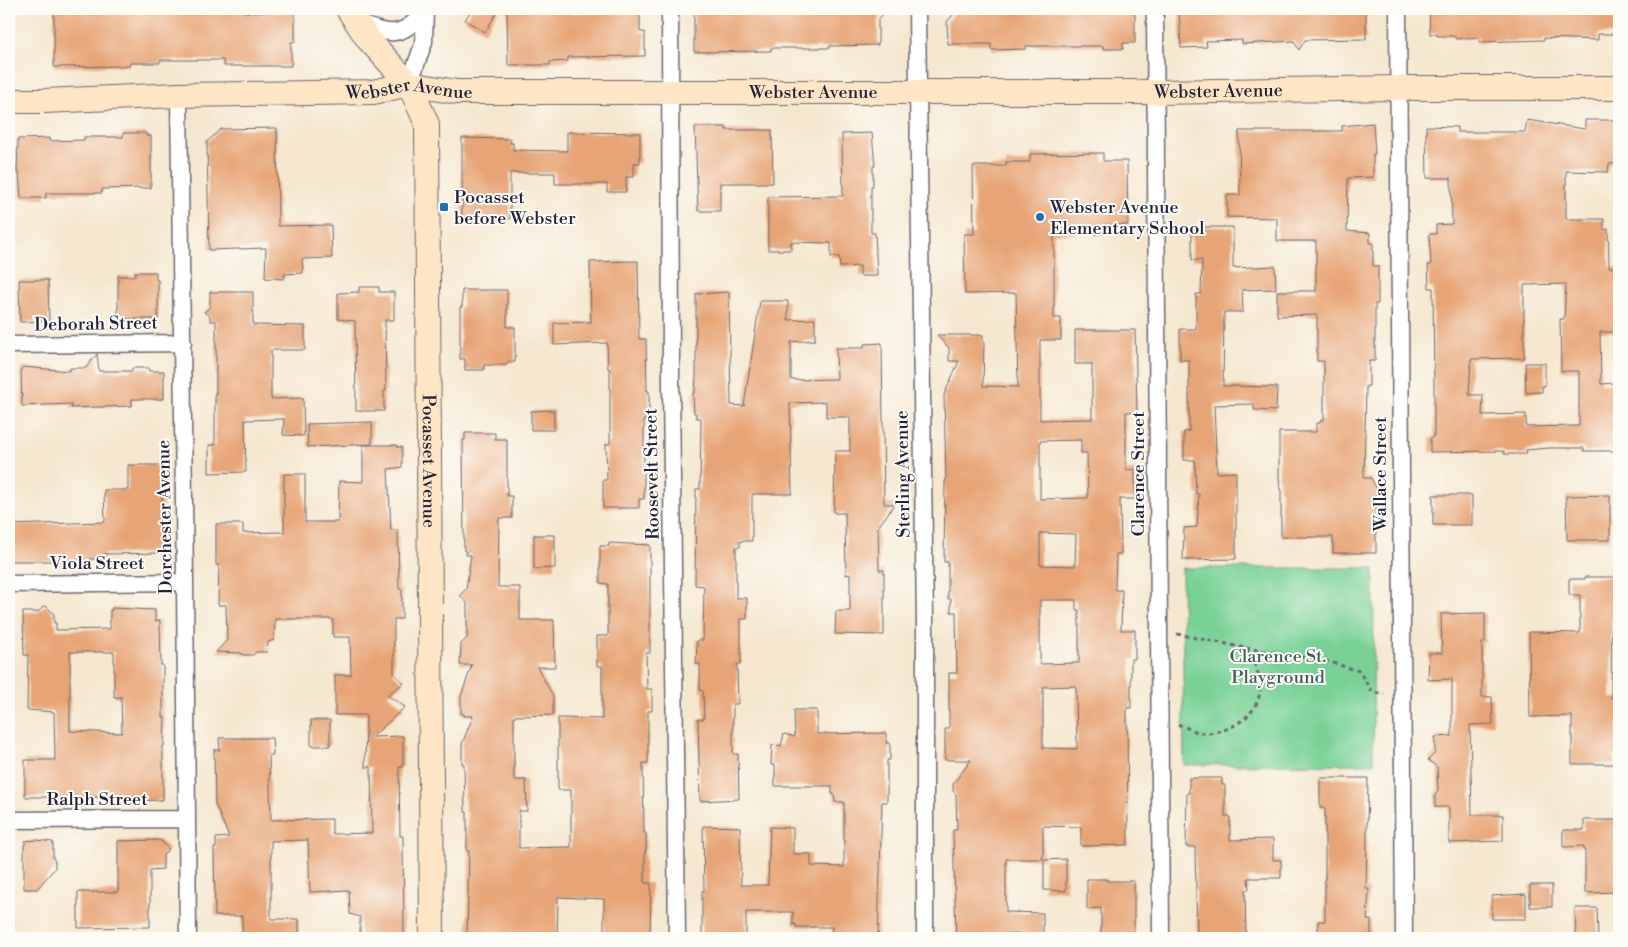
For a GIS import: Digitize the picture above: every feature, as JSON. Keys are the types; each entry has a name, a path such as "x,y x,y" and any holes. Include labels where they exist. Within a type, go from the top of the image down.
{"street":[{"name":"Roosevelt Street","path":"670,9 669,91 677,938"},
{"name":"Sterling Avenue","path":"917,9 925,622 925,938"},
{"name":"Clarence Street","path":"1155,9 1161,938"},
{"name":"Wallace Street","path":"1398,9 1404,938"},
{"path":"353,16 388,33 413,25 425,10"},
{"path":"409,84 424,42 425,10"},
{"name":"Pocasset Avenue","path":"353,16 368,39 409,84 427,124 432,938"},
{"name":"Webster Avenue","path":"9,100 44,101 179,95 373,92 409,84 457,92 1156,92 1398,88 1619,88"},
{"name":"Dorchester Avenue","path":"179,95 186,582 188,938"},
{"name":"Deborah Street","path":"9,345 183,343"},
{"name":"Viola Street","path":"9,584 186,582"},
{"name":"Ralph Street","path":"9,820 186,819"}],"path":[{"path":"1159,630 1246,648 1330,662 1359,671 1372,692 1402,696"},
{"path":"1160,717 1192,730 1207,733 1221,730 1243,721 1251,715 1256,707 1261,689 1258,670 1246,648"}],"green space":[{"name":"Clarence St. Playground","path":"1182,568 1374,568 1373,764 1184,765"}],"building":[{"path":"54,9 243,9 244,12 295,12 295,42 291,42 291,66 224,66 223,60 160,60 160,63 130,63 129,66 54,67"},
{"path":"472,9 499,9 485,32 465,20"},
{"path":"507,9 570,9 571,13 640,13 640,32 645,32 645,56 568,57 568,61 550,62 550,65 508,65"},
{"path":"700,9 887,9 878,20 878,45 830,46 830,48 771,48 771,51 694,52 694,12 700,12"},
{"path":"958,9 1135,9 1135,43 1123,43 1123,49 1103,49 1103,46 1026,46 1026,49 991,50 991,44 948,44 947,22"},
{"path":"1179,9 1366,9 1366,39 1305,40 1299,50 1294,41 1242,44 1242,40 1206,41 1207,47 1181,48"},
{"path":"1429,9 1617,9 1613,34 1598,34 1598,40 1544,38 1544,40 1479,42 1479,37 1456,39 1454,36 1430,34"},
{"path":"1527,120 1585,129 1585,120 1614,120 1614,127 1619,127 1619,163 1609,164 1608,172 1566,171 1566,219 1604,219 1604,230 1608,229 1609,267 1619,268 1619,330 1617,332 1600,332 1601,384 1617,383 1617,386 1619,385 1619,451 1549,448 1526,450 1527,454 1504,454 1504,451 1430,452 1430,439 1434,436 1434,385 1433,288 1429,288 1428,265 1431,265 1429,234 1436,234 1436,225 1452,224 1451,178 1427,178 1426,126 1457,127 1457,132 1525,132","holes":["1566,284 1564,319 1560,319 1561,371 1579,371 1579,426 1526,427 1526,414 1482,415 1483,395 1469,395 1471,359 1524,358 1524,285"]},
{"path":"1373,123 1375,154 1373,154 1373,177 1348,178 1347,231 1370,233 1370,243 1373,243 1373,266 1378,266 1378,304 1375,304 1375,361 1369,361 1369,386 1366,386 1364,478 1371,478 1376,488 1376,553 1333,553 1333,537 1281,537 1279,432 1316,432 1316,423 1324,420 1324,361 1317,361 1317,315 1277,316 1277,291 1316,291 1316,241 1277,241 1277,218 1227,217 1227,195 1240,195 1239,131 1342,131 1342,126"},
{"path":"695,127 726,127 726,130 772,130 773,183 720,183 720,211 698,211"},
{"path":"277,128 278,226 331,225 332,258 302,259 303,273 285,274 284,279 265,278 266,248 209,250 207,142 221,129"},
{"path":"567,132 640,133 640,163 634,163 634,177 626,177 626,192 607,192 607,184 555,184 555,173 510,173 510,219 462,219 462,138 510,139 510,143 513,143 513,150 567,151"},
{"path":"123,133 146,133 146,136 151,136 151,188 102,189 102,193 46,193 46,198 21,198 19,173 17,173 18,139 49,138 49,141 84,140 84,137 123,137"},
{"path":"872,133 875,166 873,166 873,186 871,186 871,233 875,233 877,276 860,276 860,266 840,267 839,257 831,257 831,243 791,242 791,250 768,250 768,197 843,196 842,134"},
{"path":"1103,153 1103,161 1127,161 1128,225 1103,225 1103,234 1054,234 1054,318 1061,318 1061,340 1040,340 1040,420 1092,419 1092,364 1075,364 1075,330 1135,330 1137,412 1126,412 1126,470 1135,469 1135,499 1120,499 1121,554 1116,554 1115,590 1122,590 1121,630 1135,630 1135,659 1131,659 1131,708 1127,708 1128,845 1081,846 1081,827 1043,826 1043,859 1006,859 1006,912 1043,913 1043,935 1000,934 1000,938 956,938 953,830 957,830 956,794 953,791 953,784 971,760 945,760 945,729 949,729 949,673 957,673 956,612 951,612 951,599 948,599 948,562 944,562 946,481 944,395 959,361 949,361 949,348 937,335 983,335 983,386 1018,387 1016,293 965,294 964,234 974,234 973,166 1006,166 1006,162 1030,162 1030,154","holes":["1081,440 1081,453 1087,453 1088,498 1040,499 1040,441","1040,533 1076,534 1075,566 1040,565","1040,600 1076,600 1076,610 1079,610 1079,663 1040,664","1076,686 1077,749 1043,748 1043,687"]},
{"path":"1192,227 1233,227 1233,268 1275,266 1276,289 1242,290 1243,312 1224,312 1223,386 1277,387 1276,411 1254,410 1254,404 1214,405 1217,473 1236,472 1236,559 1183,560 1184,528 1197,527 1199,494 1196,494 1195,460 1184,460 1184,432 1189,431 1189,360 1180,360 1180,329 1196,329 1196,294 1201,294 1202,260 1192,260"},
{"path":"638,261 639,339 646,339 647,391 649,391 649,420 644,420 644,499 639,499 639,508 603,508 603,480 607,480 606,444 610,444 610,369 608,369 607,343 554,345 554,323 591,322 590,262"},
{"path":"135,272 156,272 156,280 158,280 158,319 118,319 118,276 135,276"},
{"path":"19,280 48,280 49,321 20,322"},
{"path":"359,287 379,287 379,292 394,292 394,320 385,320 386,391 384,391 384,411 356,411 355,321 338,319 338,293 359,292"},
{"path":"462,290 507,290 507,327 515,327 515,362 507,362 507,365 484,365 484,370 465,370 465,359 460,359 460,307 462,307"},
{"path":"210,292 253,292 253,325 305,326 305,350 271,350 271,399 303,398 304,436 283,435 284,419 245,420 246,472 209,473 209,445 215,445 216,393 216,321 210,321 210,316 204,312 210,307"},
{"path":"729,292 731,405 744,406 760,301 788,301 788,320 815,319 815,340 791,342 791,380 837,379 836,348 864,348 864,344 882,343 884,504 895,504 878,527 879,570 884,570 884,635 835,634 836,611 850,611 850,574 846,575 845,513 834,513 835,451 850,451 850,417 826,417 826,402 790,403 792,494 752,494 752,541 740,541 740,547 736,547 736,598 747,598 747,619 741,619 741,664 737,664 738,704 733,704 733,754 738,754 739,799 700,801 698,719 704,719 703,691 700,690 700,664 696,664 697,640 703,640 704,586 695,585 696,489 700,489 701,418 696,418 694,413 693,393 695,392 696,376 696,294"},
{"path":"97,354 99,371 132,371 132,368 149,368 149,371 164,371 164,399 132,399 132,406 71,408 71,404 22,406 21,369 23,367 70,371 70,368 86,368"},
{"path":"1525,363 1545,363 1545,386 1542,386 1542,392 1526,393"},
{"path":"554,410 554,430 531,430 531,411"},
{"path":"372,422 372,444 308,447 307,424"},
{"path":"465,433 495,433 495,439 507,439 507,496 512,496 512,518 499,518 498,587 520,587 520,620 554,620 555,667 537,667 553,696 553,715 514,716 514,780 526,780 527,811 519,811 519,848 571,847 571,790 558,790 558,718 602,719 602,666 597,666 597,636 608,636 608,584 600,583 600,546 609,546 609,543 650,545 650,653 646,653 647,689 652,689 652,711 648,711 648,763 643,763 644,833 646,833 645,883 651,883 650,938 604,938 604,899 558,897 557,938 467,938 469,851 467,851 467,812 465,812 462,744 473,716 461,714 461,696 472,665 460,665 461,644 467,638 467,603 460,595 466,589 471,555 466,555 466,551 464,551 463,440 465,440"},
{"path":"363,445 397,445 397,447 402,447 402,467 388,469 391,530 398,530 399,589 402,589 402,619 394,619 394,674 404,683 387,695 405,707 372,737 403,736 403,767 399,767 400,836 403,836 404,938 360,938 360,917 350,914 349,890 310,892 308,840 271,841 271,919 299,919 299,937 242,936 242,916 215,916 214,848 216,848 216,838 229,837 215,804 214,750 220,750 219,738 272,738 273,755 269,755 271,820 332,819 332,834 372,833 371,767 365,767 366,715 335,715 335,675 351,675 350,637 333,637 333,619 275,619 274,640 268,642 267,652 243,655 241,653 216,652 227,640 226,605 218,605 219,565 216,565 216,524 243,524 243,533 284,532 284,474 305,474 305,522 338,522 339,481 363,482"},
{"path":"128,465 165,465 165,490 162,490 163,553 104,554 104,559 90,559 90,561 9,561 9,525 105,522 104,490 128,490"},
{"path":"1433,495 1472,495 1472,525 1433,525"},
{"path":"1610,495 1610,540 1567,540 1566,496"},
{"path":"534,535 555,535 555,568 534,569"},
{"path":"1585,577 1619,577 1619,605 1612,614 1611,698 1619,698 1617,756 1614,755 1614,764 1572,764 1572,716 1530,717 1529,632 1580,633 1580,595 1569,595 1569,579 1585,579"},
{"path":"45,605 54,614 56,630 110,629 110,610 112,608 155,610 155,621 160,620 161,665 163,665 163,717 165,717 163,800 123,801 123,797 25,797 25,760 55,760 54,712 27,710 28,655 24,655 23,612 38,612","holes":["70,652 114,652 114,697 121,697 122,733 70,731"]},
{"path":"1485,613 1485,642 1482,643 1482,697 1492,697 1493,724 1470,725 1472,815 1503,815 1503,841 1449,843 1449,807 1435,807 1435,795 1438,791 1437,767 1428,760 1435,753 1435,737 1452,736 1452,679 1428,680 1429,653 1442,653 1441,614"},
{"path":"794,710 817,710 817,734 886,733 886,743 890,743 890,760 887,760 887,802 882,802 878,938 831,938 832,927 796,927 796,924 793,925 793,912 746,912 746,938 702,938 702,891 704,891 703,826 740,827 741,885 768,885 770,827 793,828 793,854 811,854 811,866 844,867 844,802 835,802 832,786 775,786 775,765 771,765 772,745 781,746 784,734 795,737"},
{"path":"311,720 330,720 330,746 311,746"},
{"path":"1189,778 1222,778 1222,785 1225,785 1225,816 1230,816 1230,840 1273,839 1273,860 1281,860 1281,878 1248,878 1249,890 1245,890 1246,938 1197,938 1195,847 1186,847"},
{"path":"1320,778 1368,778 1366,889 1369,889 1367,920 1371,920 1371,938 1318,938 1318,921 1325,921 1325,808 1320,808"},
{"path":"1584,820 1619,820 1619,892 1585,893 1584,846 1563,847 1563,830 1584,830"},
{"path":"160,840 169,849 163,855 163,869 150,870 150,927 78,928 78,892 118,892 118,841"},
{"path":"25,841 53,842 55,868 37,889 24,889"},
{"path":"1066,859 1066,891 1044,890 1044,860"},
{"path":"1087,879 1134,881 1134,938 1101,938 1101,908 1087,909"},
{"path":"1530,885 1552,885 1552,907 1530,907"},
{"path":"1526,894 1526,919 1492,919 1492,896"},
{"path":"1575,908 1597,908 1598,938 1576,938"}],"place":[{"name":"Pocasset before Webster","path":"444,207"},
{"name":"Webster Avenue Elementary School","path":"1040,217"}]}
